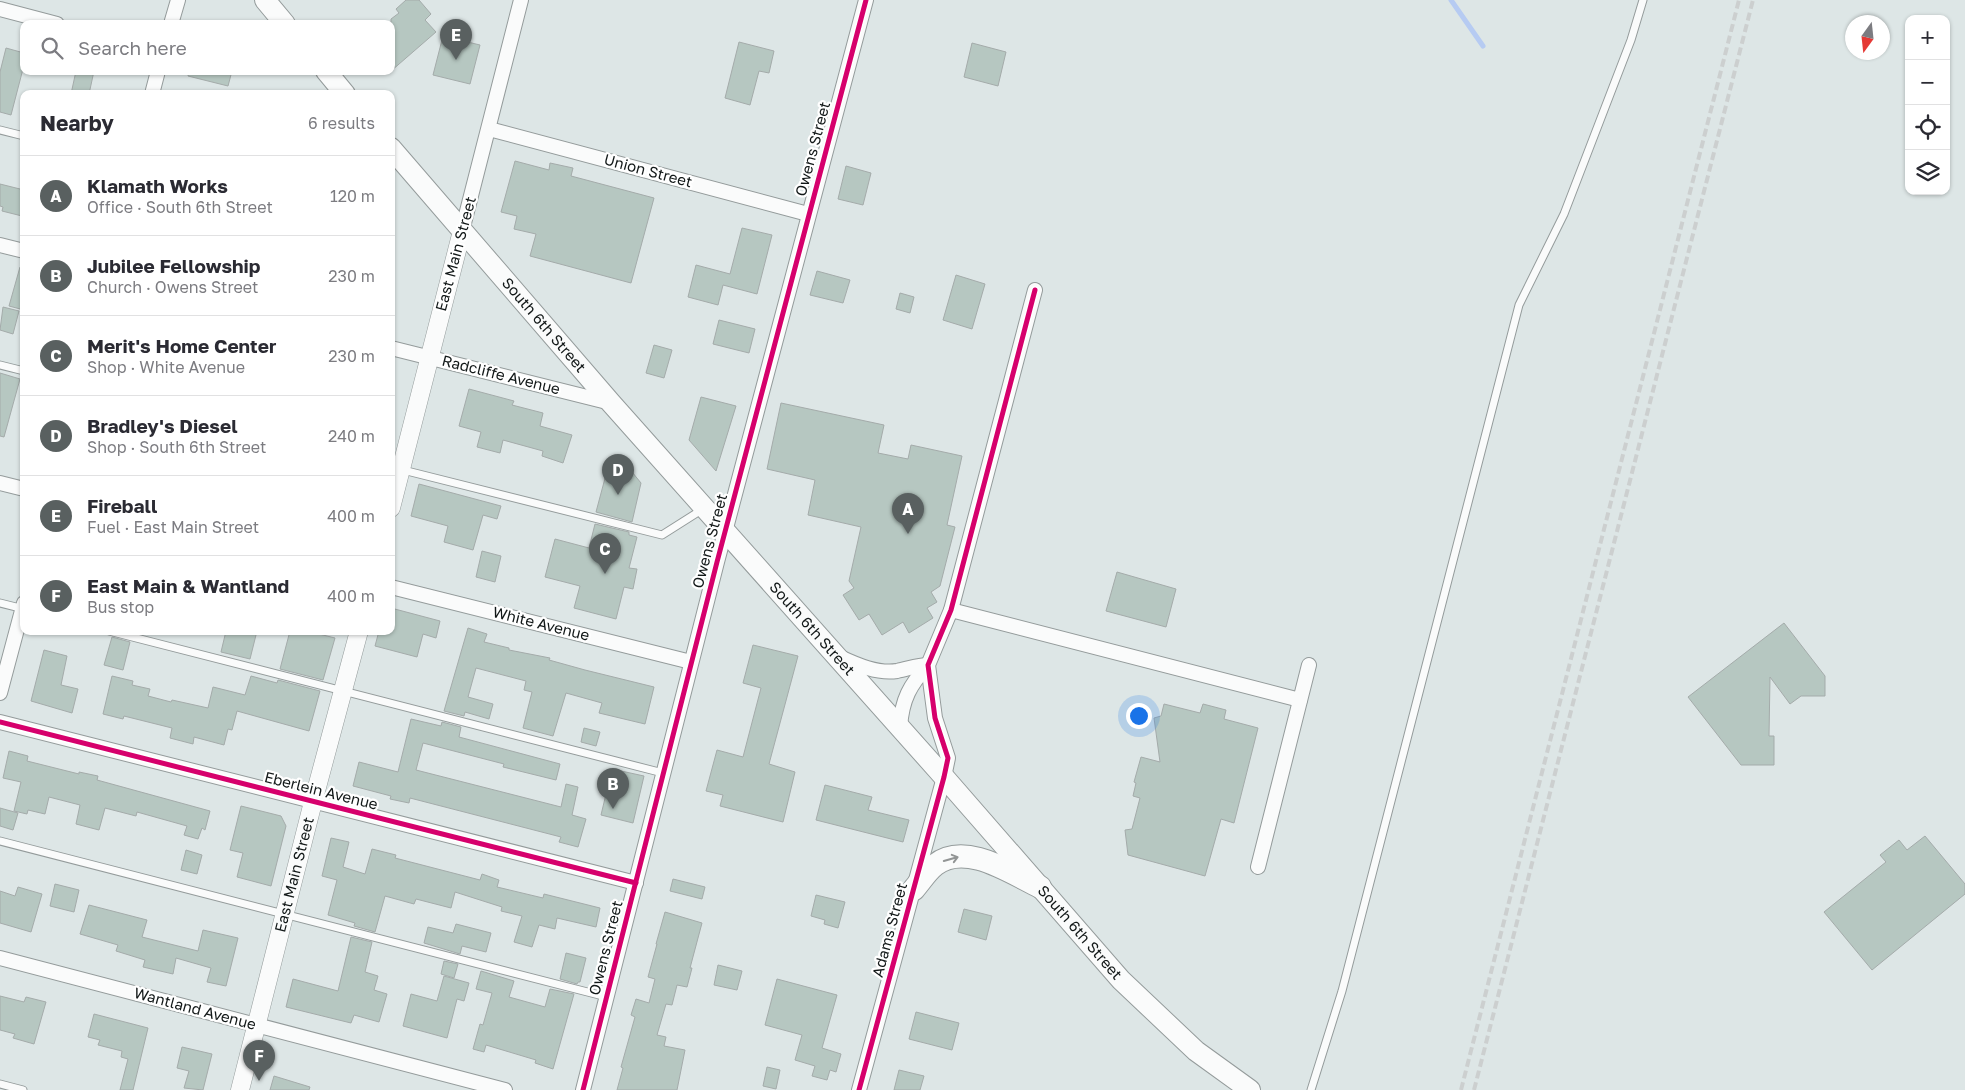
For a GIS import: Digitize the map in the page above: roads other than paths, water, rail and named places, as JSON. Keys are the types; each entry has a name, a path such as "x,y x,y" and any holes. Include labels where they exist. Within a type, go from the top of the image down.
{"main road":[{"path":"265,0 282,20"},
{"path":"329,75 342,90"},
{"name":"South 6th Street","path":"395,153 611,403 900,727 1121,980 1196,1051 1250,1090"},
{"path":"914,888 935,864 954,856 977,857 1040,887"}],"street":[{"path":"172,20 178,0"},
{"name":"East Main Street","path":"396,468 429,357 521,0"},
{"name":"Owens Street","path":"583,1090 725,530 866,0"},
{"path":"0,9 42,20"},
{"path":"153,90 157,75"},
{"name":"Union Street","path":"488,128 808,214"},
{"path":"0,246 20,251"},
{"path":"900,727 901,709 914,681 928,665 952,610 1035,290"},
{"name":"Radcliffe Avenue","path":"395,349 611,403"},
{"path":"0,483 20,488"},
{"name":"White Avenue","path":"395,588 691,662"},
{"path":"952,610 1300,700"},
{"path":"0,693 20,618"},
{"name":"East Main Street","path":"240,1090 313,802 359,635"},
{"path":"836,655 879,671 897,671 917,665 928,665"},
{"name":"Adams Street","path":"859,1090 948,758 935,718 928,665"},
{"path":"1258,867 1309,665"},
{"name":"Eberlein Avenue","path":"0,722 636,883"},
{"name":"Wantland Avenue","path":"0,958 505,1090"}],"lane":[{"path":"1311,1090 1342,991 1519,305 1564,214 1631,40 1643,0"},
{"path":"0,130 20,135"},
{"path":"0,364 20,369"},
{"path":"396,468 662,536 705,507"},
{"path":"0,603 20,606"},
{"path":"124,635 663,773"},
{"path":"0,842 607,997"},
{"path":"0,1084 23,1090"}],"waterway":[{"path":"1451,0 1483,46"}],"railway":[{"path":"1461,1090 1739,0"},
{"path":"1474,1090 1753,0"}],"place":[{"name":"Fireball","path":"456,60"},
{"name":"Bradley's Diesel","path":"618,495"},
{"name":"Klamath Works","path":"908,534"},
{"name":"Merit's Home Center","path":"605,574"},
{"name":"Jubilee Fellowship","path":"613,809"},
{"name":"East Main & Wantland","path":"259,1081"}]}
